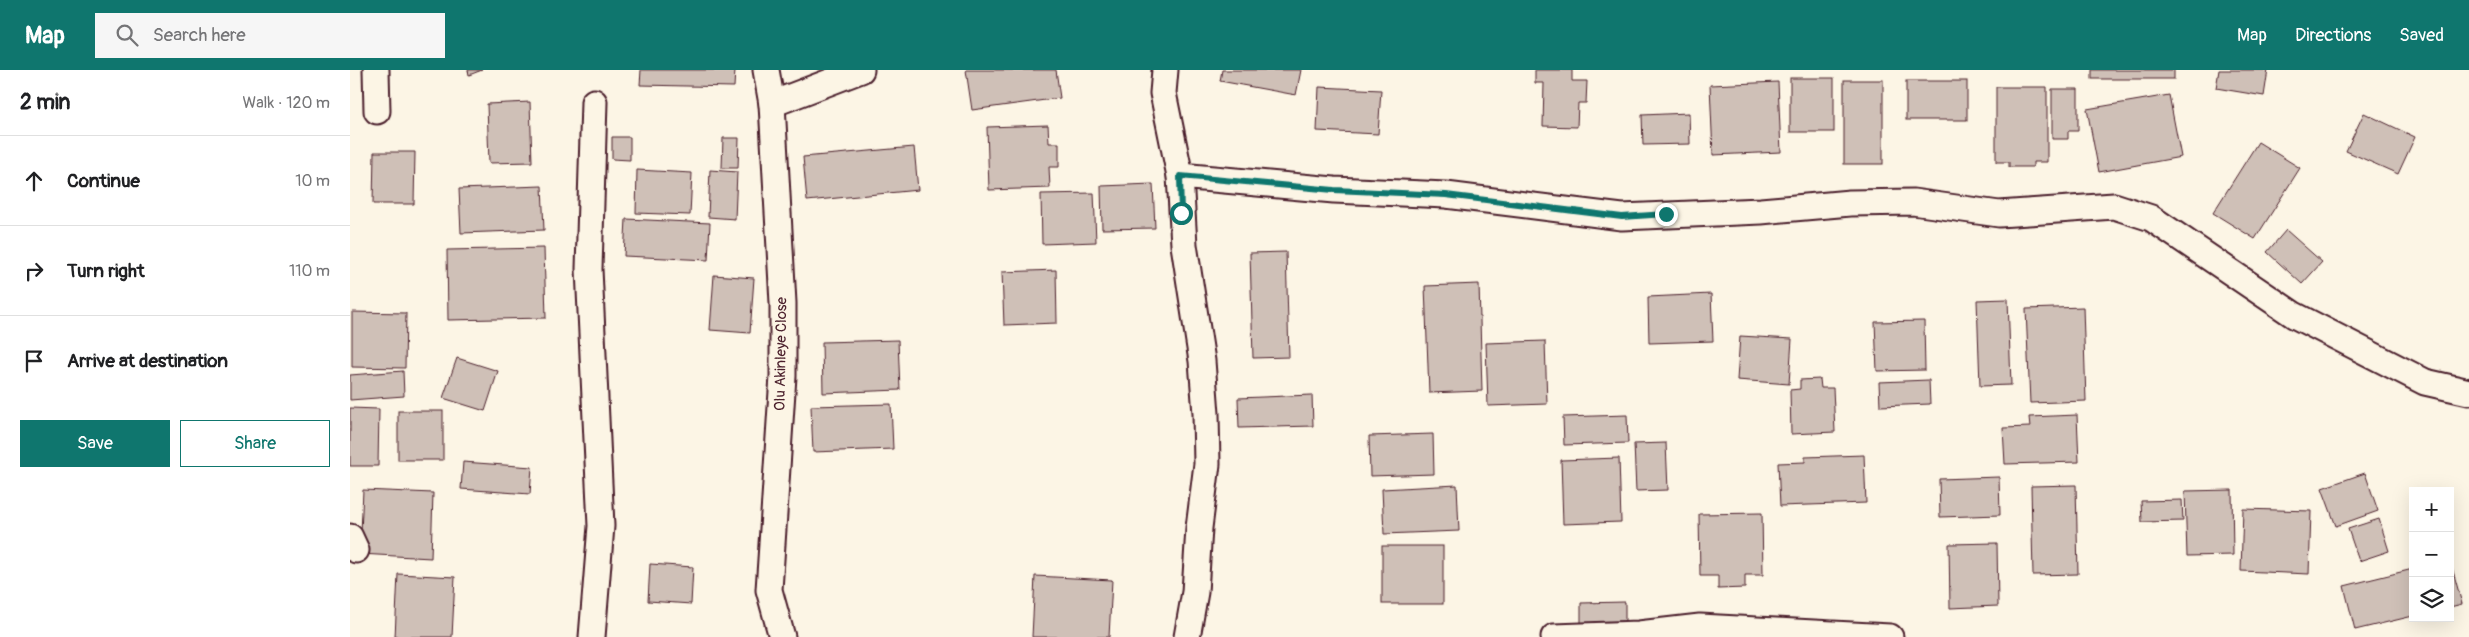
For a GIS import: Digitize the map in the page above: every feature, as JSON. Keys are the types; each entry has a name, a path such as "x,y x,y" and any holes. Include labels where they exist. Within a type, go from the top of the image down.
{"street":[{"path":"376,70 377,111"},
{"name":"Olu Akinleye Close","path":"766,70 772,104 783,302 783,376 769,590 782,637"},
{"path":"772,104 860,70"},
{"path":"1165,70 1163,93 1180,176 1184,245 1202,362 1207,464 1199,528 1195,592 1187,637"},
{"path":"592,637 601,526 589,269 594,102"},
{"path":"1180,176 1334,190 1446,195 1622,217 1761,211 1850,203 1913,202 1999,214 2114,206 2151,218 2294,315 2425,382 2469,392"},
{"path":"1554,637 1639,634 1700,627 1890,637"}],"building":[{"path":"468,70 482,70 469,75"},
{"path":"641,70 735,70 734,87 640,85"},
{"path":"966,70 1056,70 1060,98 972,110"},
{"path":"1222,70 1301,70 1296,95 1220,81"},
{"path":"1535,70 1572,70 1572,81 1587,81 1586,103 1578,103 1577,127 1543,126 1544,83 1535,83"},
{"path":"2092,70 2174,70 2174,79 2092,79"},
{"path":"2219,70 2268,70 2264,96 2216,88"},
{"path":"1790,78 1834,78 1834,132 1790,132"},
{"path":"1844,80 1883,80 1883,164 1844,164"},
{"path":"1906,81 1967,81 1967,120 1906,120"},
{"path":"1778,82 1781,152 1713,155 1710,85"},
{"path":"1319,87 1381,90 1378,134 1317,131"},
{"path":"1996,87 2047,87 2047,162 2033,162 2033,167 2009,167 2009,162 1996,162"},
{"path":"2052,89 2078,89 2078,131 2068,131 2068,139 2052,139"},
{"path":"2169,95 2181,157 2099,172 2087,109"},
{"path":"530,102 532,162 489,163 487,104"},
{"path":"1689,113 1690,144 1643,145 1642,115"},
{"path":"2364,113 2415,137 2398,174 2346,151"},
{"path":"1048,125 1049,143 1059,143 1059,167 1049,167 1050,188 989,190 987,127"},
{"path":"612,137 630,137 630,160 612,159"},
{"path":"723,138 739,138 738,168 722,168"},
{"path":"2258,142 2300,168 2255,239 2213,213"},
{"path":"914,147 918,190 807,201 803,157"},
{"path":"374,152 415,152 414,204 373,204"},
{"path":"637,170 692,173 690,215 636,213"},
{"path":"710,170 737,172 735,219 708,217"},
{"path":"1153,184 1155,228 1102,229 1101,186"},
{"path":"542,186 544,230 461,233 459,189"},
{"path":"1094,193 1096,242 1042,244 1041,194"},
{"path":"626,219 710,223 708,260 624,256"},
{"path":"2286,230 2322,262 2302,284 2267,252"},
{"path":"544,248 546,318 448,320 447,250"},
{"path":"1286,252 1289,357 1253,358 1250,253"},
{"path":"1056,270 1057,323 1004,325 1002,272"},
{"path":"714,275 754,278 750,333 710,330"},
{"path":"1479,284 1482,391 1429,393 1425,286"},
{"path":"1711,294 1713,341 1649,343 1648,297"},
{"path":"2008,299 2011,385 1980,386 1977,300"},
{"path":"2083,307 2086,401 2030,403 2026,309"},
{"path":"352,312 406,313 405,368 352,367"},
{"path":"1924,321 1925,370 1877,371 1875,322"},
{"path":"1740,336 1792,339 1789,384 1737,380"},
{"path":"898,340 900,390 823,393 822,342"},
{"path":"1545,341 1547,404 1488,406 1486,343"},
{"path":"457,358 498,371 485,411 443,398"},
{"path":"403,371 404,396 350,400 350,375"},
{"path":"1820,379 1821,388 1833,388 1835,432 1791,434 1790,390 1800,389 1800,380"},
{"path":"1929,380 1930,404 1880,406 1879,382"},
{"path":"1312,395 1313,426 1239,428 1238,398"},
{"path":"891,404 893,449 813,452 811,406"},
{"path":"350,408 379,409 378,466 350,466"},
{"path":"398,411 443,411 443,460 398,460"},
{"path":"1627,415 1628,443 1564,445 1563,417"},
{"path":"2077,415 2079,462 2005,464 2003,428 2030,427 2029,417"},
{"path":"1433,434 1434,474 1370,476 1369,436"},
{"path":"1666,443 1668,490 1636,491 1634,444"},
{"path":"1864,455 1866,503 1780,506 1778,463 1805,462 1805,457"},
{"path":"1619,458 1621,522 1563,524 1561,460"},
{"path":"463,462 532,467 530,494 461,489"},
{"path":"2365,473 2378,511 2336,526 2322,488"},
{"path":"1999,477 2000,515 1940,517 1939,479"},
{"path":"1457,485 1459,531 1384,534 1382,489"},
{"path":"2076,485 2078,574 2033,575 2031,486"},
{"path":"363,490 433,493 431,558 360,554"},
{"path":"2232,490 2233,555 2187,556 2185,491"},
{"path":"2182,500 2183,521 2142,522 2141,501"},
{"path":"2243,509 2311,511 2309,574 2241,571"},
{"path":"1762,513 1763,575 1745,575 1745,588 1718,589 1718,576 1700,576 1699,514"},
{"path":"2379,519 2389,551 2359,561 2348,529"},
{"path":"1997,543 1998,606 1950,608 1949,544"},
{"path":"1382,546 1443,546 1443,604 1382,604"},
{"path":"650,564 693,567 691,604 648,601"},
{"path":"2409,570 2409,617 2355,630 2344,586"},
{"path":"398,574 455,577 452,637 395,637"},
{"path":"2454,575 2462,604 2454,606"},
{"path":"1035,576 1112,580 1109,637 1032,637"},
{"path":"1625,602 1625,626 1581,627 1581,603"}],"route":[{"path":"1181,213 1180,176 1334,190 1446,195 1622,217 1666,214"}]}
